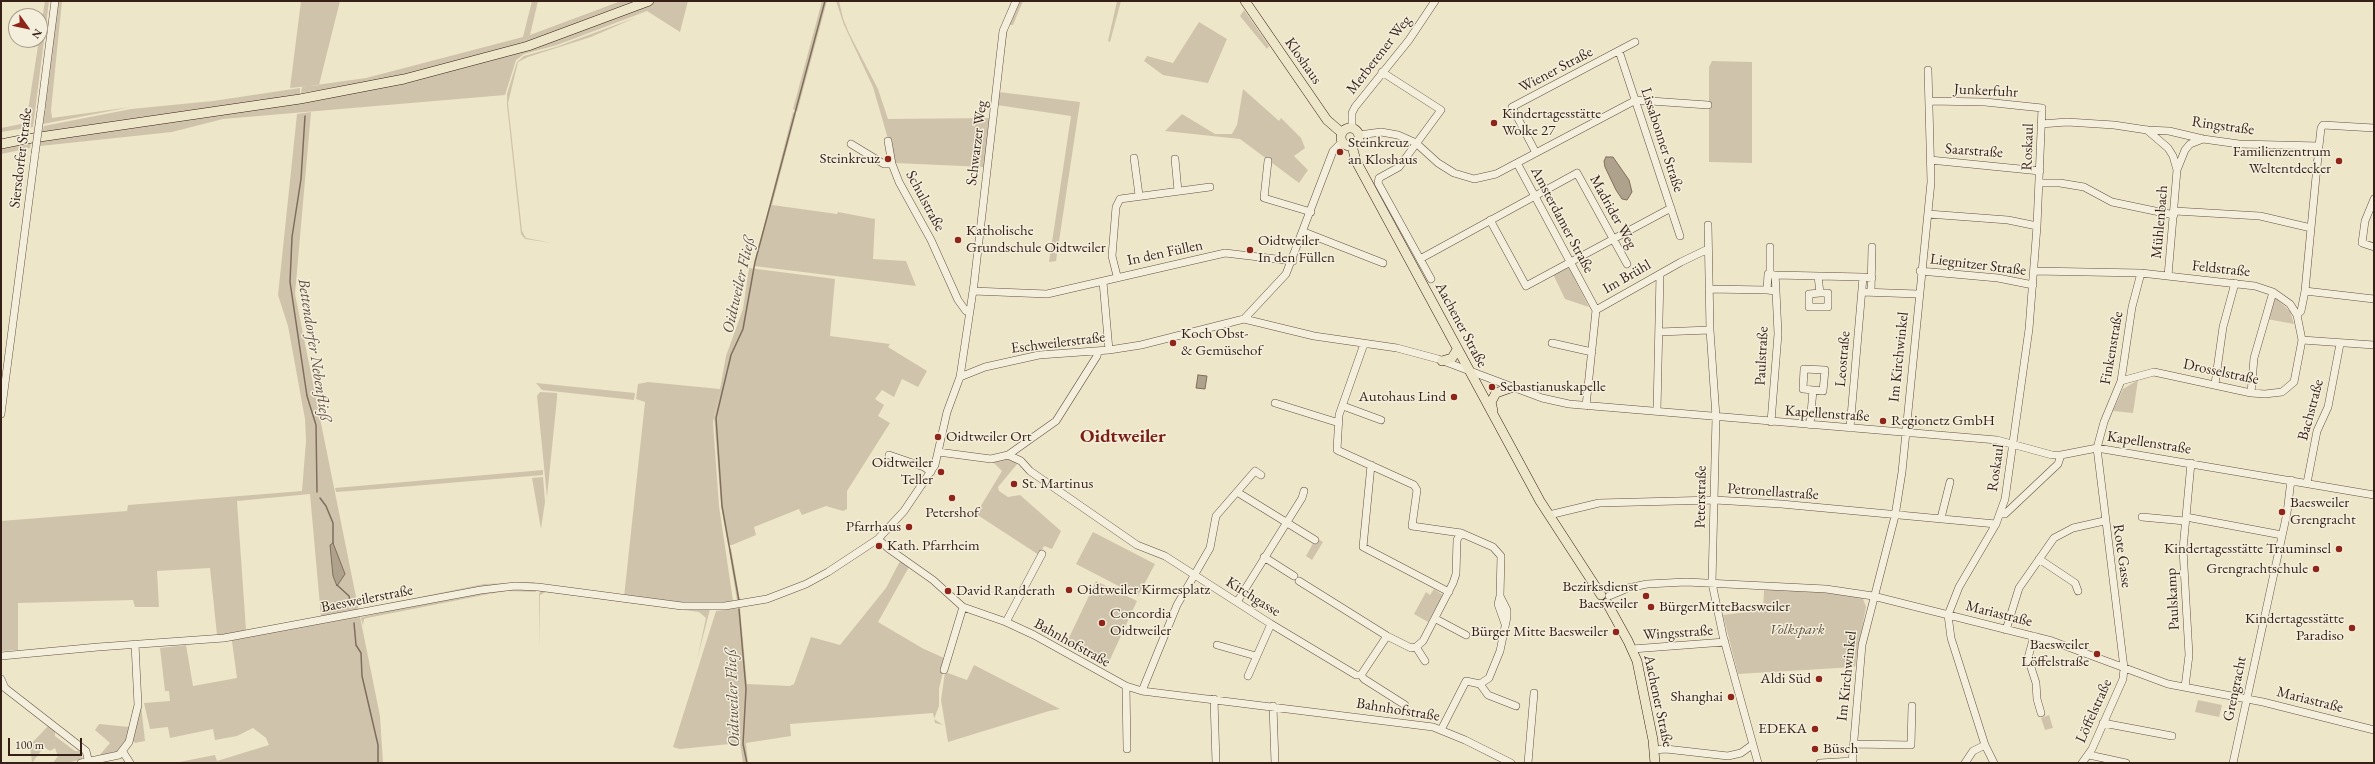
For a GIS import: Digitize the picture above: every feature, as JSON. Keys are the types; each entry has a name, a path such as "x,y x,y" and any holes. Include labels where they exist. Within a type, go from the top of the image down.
{"main road":[{"path":"1,144 26,139 303,99 404,79 493,56 568,32 649,1"},
{"name":"Kloshaus","path":"1245,1 1340,135"},
{"path":"1346,129 1355,131 1359,141 1352,146 1346,146 1340,135 1346,129"},
{"name":"Aachener Straße","path":"1352,146 1356,162 1493,415 1549,515 1605,598 1632,649 1648,711 1655,763"},
{"path":"1442,361 1452,358 1458,350"},
{"path":"1493,415 1493,397 1501,390 1513,387"}],"street":[{"name":"Siersdorfer Straße","path":"1,414 55,1"},
{"name":"Schwarzer Weg","path":"973,291 1003,31 1016,1"},
{"name":"Merberener Weg","path":"1355,131 1352,113 1355,107 1409,40 1435,1"},
{"name":"Wiener Straße","path":"1536,153 1512,108 1635,42"},
{"name":"Lissabonner Straße","path":"1619,51 1680,236"},
{"name":"Im Kirchwinkel","path":"1852,762 1860,656 1873,596 1895,516 1902,472 1904,433 1920,271 1928,214 1930,160 1928,70"},
{"path":"1382,72 1441,110 1399,167 1379,178 1378,183 1431,279"},
{"path":"1355,131 1381,132 1398,135 1416,143 1438,163 1465,178 1474,179 1490,177 1636,100 1708,104"},
{"name":"Junkerfuhr","path":"1929,101 1985,102 2042,108"},
{"name":"Roskaul","path":"1948,616 1959,587 2001,514 2005,499 2027,350 2037,226 2042,108"},
{"name":"Ringstraße","path":"2041,124 2075,122 2114,125 2147,130 2169,131 2203,139 2238,144 2319,146"},
{"path":"2297,315 2301,311 2305,291 2321,128 2324,125 2374,128"},
{"name":"Mühlenbach","path":"2147,130 2168,148 2173,156 2177,170"},
{"path":"1244,319 1286,274 1293,261 1340,135"},
{"name":"Mühlenbach","path":"2168,276 2177,170 2187,147 2203,139"},
{"name":"Schulstraße","path":"888,141 892,164 899,182 931,240 958,300 966,311 969,311"},
{"name":"Schulstraße","path":"851,144 884,164 892,164"},
{"path":"1134,158 1139,195"},
{"path":"1175,159 1178,191"},
{"name":"Saarstraße","path":"1930,160 2040,171"},
{"path":"1268,161 1264,198 1310,212"},
{"name":"Amsterdamer Straße","path":"1517,163 1596,310"},
{"name":"Madrider Weg","path":"1534,196 1577,173 1627,264"},
{"path":"2039,183 2060,183 2084,187 2112,202 2174,213 2260,216 2311,228"},
{"path":"1118,276 1112,256 1116,207 1120,199 1139,195 1210,187"},
{"path":"1420,259 1534,196"},
{"path":"2374,200 2364,220 2362,243 2374,247"},
{"path":"1490,220 1526,286 1671,208"},
{"path":"1928,214 2008,220 2037,226"},
{"name":"Peterstraße","path":"1708,225 1710,330 1716,417 1712,583 1725,642 1758,763"},
{"path":"1304,232 1383,263"},
{"name":"Paulstraße","path":"1770,247 1772,274 1776,291 1778,334 1771,422"},
{"path":"1871,292 1872,247"},
{"name":"Im Brühl","path":"1586,406 1596,310 1708,249"},
{"name":"In den Füllen","path":"973,291 1047,294 1103,282 1118,276 1225,253 1293,261"},
{"name":"Liegnitzer Straße","path":"1920,271 1998,278 2033,285"},
{"name":"Feldstraße","path":"2034,271 2140,273 2256,286 2273,292 2290,304 2297,315 2302,340"},
{"name":"Finkenstraße","path":"2097,448 2104,422 2121,381 2132,307 2140,273"},
{"path":"1657,411 1660,274"},
{"name":"Paulstraße","path":"1767,290 1768,274 1772,274"},
{"path":"1772,274 1872,278"},
{"path":"1818,276 1820,294"},
{"name":"Leostraße","path":"1850,428 1863,277"},
{"path":"1103,282 1109,350"},
{"path":"2215,384 2223,327 2235,283"},
{"path":"1709,289 1776,291"},
{"path":"878,539 904,511 931,472 938,452 947,412 960,377 973,291"},
{"path":"2305,291 2374,299"},
{"path":"1862,292 1918,294"},
{"path":"2251,393 2254,358 2273,292"},
{"name":"Eschweilerstraße","path":"960,377 985,367 1039,355 1109,350 1141,345 1244,319 1314,336 1397,348 1442,361 1470,372"},
{"path":"1659,332 1710,330"},
{"path":"2302,340 2340,344 2374,345"},
{"name":"Drosselstraße","path":"2121,381 2154,372 2251,393 2265,394 2282,392 2294,382 2302,340"},
{"path":"1552,343 1592,352"},
{"path":"1364,344 1343,406 1339,424 1337,450 1414,485 1417,490 1412,526 1461,533 1493,547 1501,556 1500,596 1498,604 1505,624 1500,651 1489,678 1480,684"},
{"name":"Bachstraße","path":"2307,483 2317,431 2328,407 2340,344"},
{"path":"938,452 991,459 1008,455 1056,421 1097,356 1098,351"},
{"name":"Kapellenstraße","path":"1470,372 1556,401 1586,406 2013,443 2044,453 2061,455 2097,448 2374,495"},
{"path":"1810,425 1813,390"},
{"path":"1275,403 1339,424"},
{"path":"1343,406 1381,420"},
{"name":"Rote Gasse","path":"2097,448 2104,521 2124,668"},
{"path":"889,455 931,472"},
{"name":"Kirchgasse","path":"1008,455 1021,461 1030,471 1137,545 1165,556 1271,624 1356,675 1361,675 1364,679 1405,705"},
{"path":"2001,514 2005,514 2058,464 2061,455"},
{"name":"Paulskamp","path":"2185,687 2188,655 2183,549 2191,463"},
{"path":"1370,465 1363,547 1449,592"},
{"path":"1142,691 1176,605 1210,548 1216,516 1255,471 1261,475"},
{"name":"Grengracht","path":"2234,763 2246,699 2282,535 2291,480"},
{"path":"1941,518 1950,482"},
{"path":"1237,602 1302,498 1304,491"},
{"path":"1237,492 1314,540"},
{"name":"Petronellastraße","path":"1549,515 1599,503 1715,500 1787,504 1895,516 1941,518 1996,524"},
{"path":"2142,517 2185,519 2282,535"},
{"path":"2006,630 2019,588 2054,538 2064,531 2104,521"},
{"path":"1264,557 1387,636 1407,647 1416,647 1423,641 1436,620 1449,592 1456,574 1457,540 1461,533"},
{"name":"Baesweilerstraße","path":"1,656 259,634 481,590 515,586 538,587 682,606 712,607 736,605 767,599 806,584 878,539"},
{"name":"Bahnhofstraße","path":"878,539 888,549 933,580 963,607 1006,622 1034,635 1126,686 1142,691 1398,722 1441,730 1511,763"},
{"path":"1006,622 1042,554"},
{"path":"2039,559 2075,583 2078,591"},
{"name":"Mariastraße","path":"1605,598 1628,588 1647,584 1712,583 1826,589 1873,596 1948,616 2034,636 2168,684 2317,714 2374,730"},
{"path":"944,670 963,607"},
{"path":"1948,616 1952,638 1985,745 1994,763"},
{"path":"1436,620 1466,635"},
{"path":"1248,676 1271,624"},
{"path":"1361,675 1387,636"},
{"path":"2034,636 2028,658 2036,683 2037,699 2041,712"},
{"name":"Wingsstraße","path":"1632,649 1725,642"},
{"path":"1,679 3,688 86,751 86,762 123,752 129,742 138,704 135,644"},
{"path":"1217,645 1256,656"},
{"path":"1416,647 1425,661"},
{"name":"Löffelstraße","path":"2082,763 2089,755 2123,679 2124,668"},
{"path":"1441,730 1464,684 1470,680 1480,684 1488,695 1516,706"},
{"path":"1126,686 1127,749"},
{"path":"1528,763 1534,693"},
{"path":"1214,699 1216,763"},
{"path":"1273,706 1274,763"},
{"path":"1854,744 1911,745 1912,706"},
{"path":"2103,723 2172,736"},
{"path":"1654,750 1666,749 1728,756 1741,752 1752,745"},
{"path":"1965,763 1973,751 1985,745"},
{"path":"123,752 130,763"},
{"path":"2089,755 2126,763"},
{"path":"1820,763 1852,762"}],"green space":[{"path":"45,1 49,1 48,9 44,8"},
{"path":"58,1 62,1 51,110 52,118 131,107 43,124"},
{"path":"301,1 340,1 319,85 290,88"},
{"path":"532,1 538,1 530,35 621,1 640,1 534,40 398,77 301,93 302,87 366,78 523,37"},
{"path":"657,1 688,1 680,32 647,11 557,45 524,54 516,60 505,95 223,119 172,132 40,146 42,139 310,100 606,22"},
{"path":"822,1 827,1 797,112 793,109"},
{"path":"836,1 839,1 843,18 849,33 878,89 888,119 991,118 985,167 895,163 873,87 844,25"},
{"path":"1018,1 1023,1 1013,25 1009,25 999,92 1080,102 1056,261 1049,262 1071,116 997,105 1006,30"},
{"path":"1117,1 1121,1 1110,42 1108,41"},
{"path":"1244,10 1269,46 1267,49 1240,16"},
{"path":"637,17 591,37 528,57 518,62 508,103 522,231 526,238 552,243 525,239 521,234 507,105 507,94 517,62 524,56 556,47"},
{"path":"1199,22 1227,39 1208,83 1163,75 1144,61 1147,56 1173,63"},
{"path":"38,48 43,48 33,127 1,132 1,128 26,123"},
{"path":"1712,61 1752,62 1752,163 1709,162 1709,67"},
{"path":"300,88 300,94 249,103 42,133 44,126 131,109 213,101"},
{"path":"1243,89 1279,121 1281,118 1301,138 1305,148 1294,156 1308,170 1299,183 1240,139 1165,131 1182,114 1215,134 1232,134 1237,125"},
{"path":"311,112 295,294 380,716 383,763 174,763 215,755 217,761 269,745 266,738 253,728 237,736 215,740 213,729 170,738 168,727 150,729 144,703 170,701 169,691 165,691 160,648 186,645 193,686 237,678 231,634 217,635 210,568 157,571 159,607 135,607 133,600 18,603 18,650 1,651 1,521 127,511 128,505 302,491 306,441 305,419 288,326 278,295 297,114","holes":["310,494 321,617 246,630 237,501"]},
{"path":"793,112 796,114 772,205 837,214 838,212 875,219 873,259 906,261 916,286 754,266"},
{"path":"31,142 30,148 1,154 1,149"},
{"path":"749,268 835,279 830,336 890,344 888,347 927,371 918,387 902,379 894,397 882,390 875,399 884,405 878,416 890,423 847,491 847,509 843,511 826,506 802,515 799,509 754,527 756,535 732,545 728,545 721,506 714,417 713,422 719,506 733,601 703,605 624,597 645,402 636,399 638,384 648,382 720,389 726,356 743,309"},
{"path":"1565,268 1569,268 1589,307 1565,299 1553,274"},
{"path":"2274,297 2290,311 2294,324 2267,319"},
{"path":"2138,380 2133,413 2113,411 2123,389"},
{"path":"536,383 635,393 634,400 542,390"},
{"path":"540,392 557,393 547,497 537,396"},
{"path":"1008,459 1018,463 998,487 999,491 1008,497 1020,495 1061,531 1052,549 1044,546 1039,555 976,514 1002,471 991,460"},
{"path":"543,470 543,475 336,492 335,488"},
{"path":"543,477 545,502 541,529 532,478"},
{"path":"1093,532 1155,564 1138,596 1076,564"},
{"path":"1316,538 1323,542 1312,560 1306,556"},
{"path":"731,548 740,601 737,601 729,550"},
{"path":"900,561 909,567 878,622 922,648 946,659 939,689 939,706 934,719 933,713 790,724 791,736 746,743 748,763 743,763 740,743 680,749 673,747 716,611 740,608 747,684 790,686 794,684 811,637 840,645 886,588"},
{"name":"Concordia Oidtweiler","path":"1096,581 1137,601 1108,664 1066,644"},
{"path":"536,582 531,584 360,609 484,584"},
{"path":"507,589 536,589 536,592 507,591 489,594 367,618 364,619 363,625 361,619 362,617 393,610"},
{"path":"1434,589 1443,595 1428,622 1414,614 1426,592 1430,595"},
{"path":"541,590 710,609 697,660 706,618 699,612 546,592 540,595 540,648 539,594"},
{"name":"Volkspark","path":"1764,590 1800,590 1862,596 1866,607 1855,667 1738,674 1723,615 1763,610"},
{"path":"974,665 1060,709 948,742 941,700 945,672 967,680"},
{"path":"2198,700 2222,705 2219,717 2195,712"},
{"path":"141,705 145,741 135,743 132,740"},
{"path":"2049,715 2053,728 2045,730 2041,718"},
{"path":"934,719 943,725 935,723"},
{"path":"99,724 129,727 126,740 119,751 99,756 110,743 95,730"},
{"path":"48,726 55,731 55,736 75,751 79,751 82,754 82,759 67,763 53,763 58,756 55,748 50,751 44,747 32,763 30,745"}],"shaded area":[{"path":"1606,157 1613,157 1629,180 1632,192 1627,200 1622,199 1616,190 1605,167 1604,161"},
{"path":"1198,375 1207,376 1205,389 1196,388"},
{"path":"333,543 345,574 337,586 333,576 330,545"}],"waterway":[{"name":"Oidtweiler Fließ","path":"739,601 722,506 716,418 731,355 743,329 755,262 825,1"},
{"name":"Bettendorfer Nebenfließ","path":"305,116 301,179 292,237 290,282 307,396 316,425 317,492"},
{"name":"Bettendorfer Nebenfließ","path":"320,498 326,506 333,523 333,543"},
{"name":"Bettendorfer Nebenfließ","path":"337,585 349,596 351,607"},
{"name":"Oidtweiler Fließ","path":"739,609 746,689 743,744 747,763"},
{"name":"Bettendorfer Nebenfließ","path":"354,623 356,645 361,653 362,676 378,745 378,763"}],"place":[{"name":"Kindertagesstätte Wolke 27","path":"1494,123"},
{"name":"Steinkreuz an Kloshaus","path":"1340,152"},
{"name":"Steinkreuz","path":"888,159"},
{"name":"Familienzentrum Weltentdecker","path":"2339,161"},
{"name":"Katholische Grundschule Oidtweiler","path":"958,240"},
{"name":"Oidtweiler In den Füllen","path":"1250,250"},
{"name":"Koch Obst- & Gemüsehof","path":"1173,343"},
{"name":"Sebastianuskapelle","path":"1492,387"},
{"name":"Autohaus Lind","path":"1454,397"},
{"name":"Regionetz GmbH","path":"1883,421"},
{"name":"Oidtweiler Ort","path":"938,437"},
{"name":"Oidtweiler Teller","path":"941,472"},
{"name":"St. Martinus","path":"1014,484"},
{"name":"Petershof","path":"952,498"},
{"name":"Baesweiler Grengracht","path":"2282,512"},
{"name":"Pfarrhaus","path":"909,527"},
{"name":"Kath. Pfarrheim","path":"879,546"},
{"name":"Kindertagesstätte Trauminsel","path":"2339,549"},
{"name":"Grengrachtschule","path":"2316,569"},
{"name":"Oidtweiler Kirmesplatz","path":"1069,590"},
{"name":"David Randerath","path":"948,591"},
{"name":"Bezirksdienst Baesweiler","path":"1646,596"},
{"name":"BürgerMitteBaesweiler","path":"1651,607"},
{"name":"Concordia Oidtweiler","path":"1102,623"},
{"name":"Kindertagesstätte Paradiso","path":"2352,628"},
{"name":"Bürger Mitte Baesweiler","path":"1616,632"},
{"name":"Baesweiler Löffelstraße","path":"2097,654"},
{"name":"Aldi Süd","path":"1819,679"},
{"name":"Shanghai","path":"1731,697"},
{"name":"EDEKA","path":"1815,729"},
{"name":"Büsch","path":"1815,749"}],"district":[{"name":"Oidtweiler","path":"1123,437"}]}
